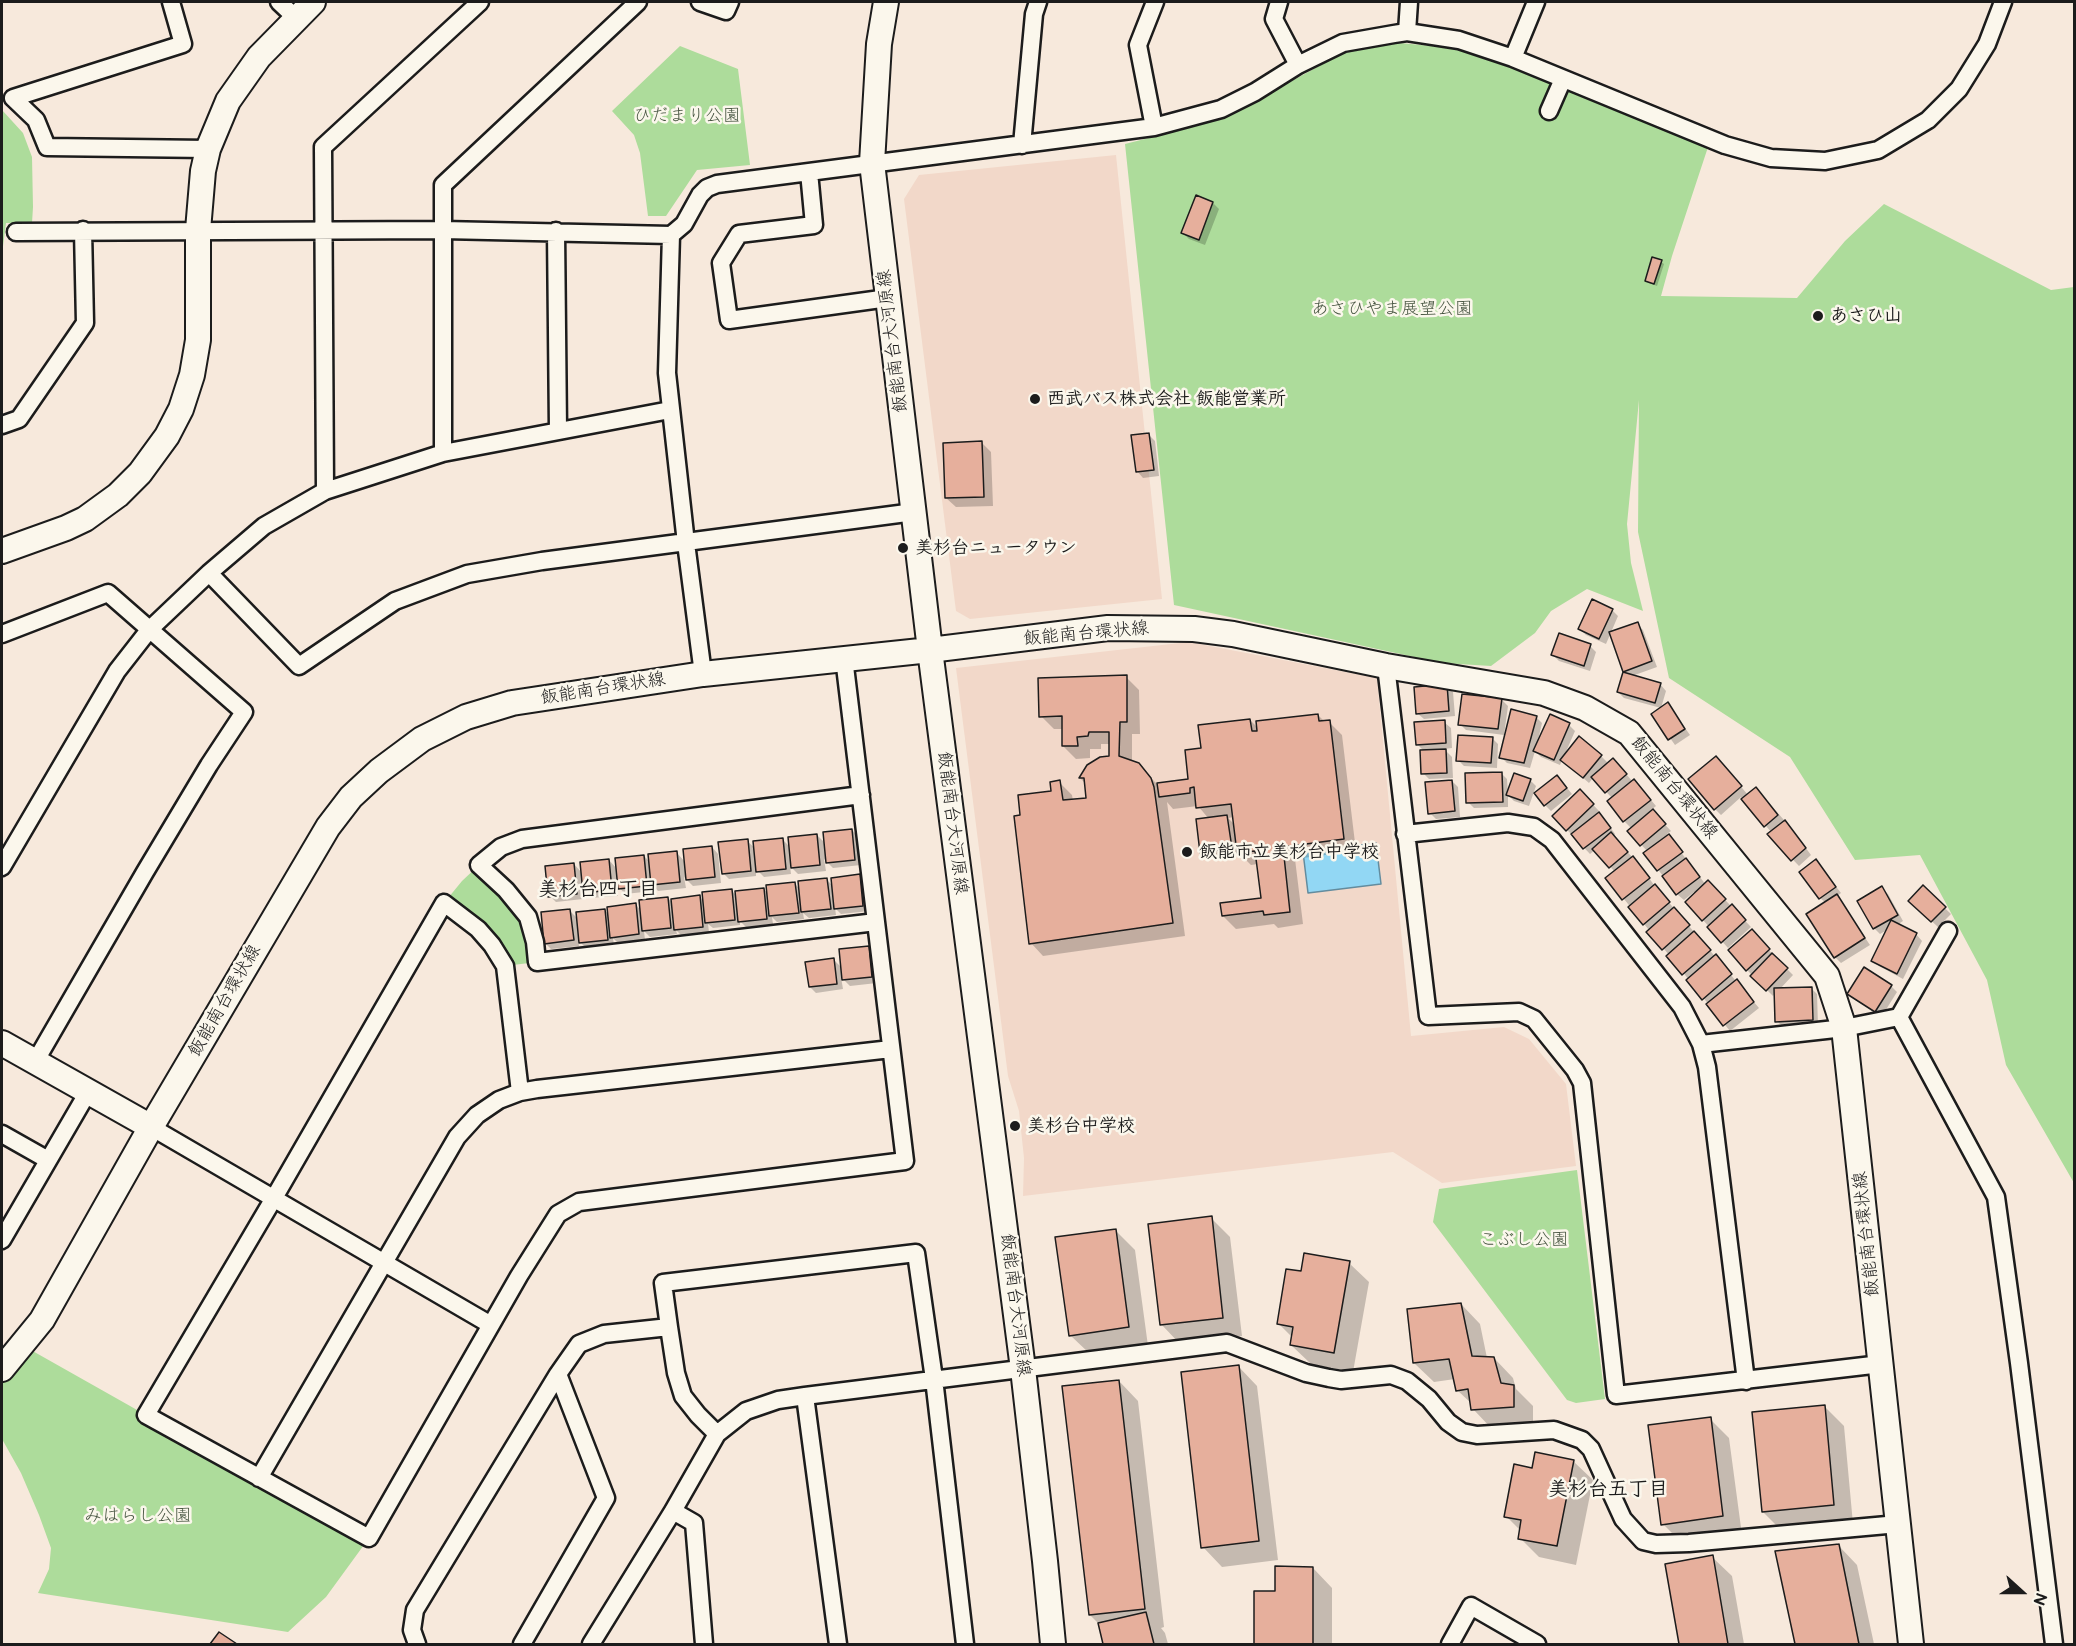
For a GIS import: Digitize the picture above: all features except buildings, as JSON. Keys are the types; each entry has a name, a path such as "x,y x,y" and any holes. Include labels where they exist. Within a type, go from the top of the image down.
{"street":[{"path":"171,2 183,44 13,98 36,120 47,147 208,149"},
{"path":"2,551 85,519 118,495 140,473 167,436 180,410 192,375 198,340 198,230 203,171 208,149 228,101 259,57 287,10 313,2"},
{"path":"325,491 323,147 480,2"},
{"path":"443,453 443,185 638,2"},
{"path":"700,2 726,12 730,2"},
{"name":"飯能南台大河原線","path":"886,2 879,44 872,163 930,650 1023,1369 1053,1644"},
{"path":"1022,145 1034,14 1038,2"},
{"path":"1154,127 1138,45 1155,2"},
{"path":"1279,2 1274,19 1298,65"},
{"path":"1407,32 1409,2"},
{"path":"1513,58 1536,2"},
{"path":"16,232 443,230 556,231 671,236 684,224 700,195 707,188 717,184 1154,127 1221,109 1255,92 1298,65 1343,44 1407,32 1459,40 1513,58 1725,145 1771,158 1825,161 1878,150 1928,120 1959,89 1987,44 2003,2"},
{"path":"1548,111 1563,80"},
{"path":"809,172 814,225 739,234 721,263 729,320 888,298"},
{"path":"2,425 19,419 85,323 83,230"},
{"path":"556,231 558,430"},
{"path":"671,236 667,373 686,543 704,674"},
{"path":"2,867 117,671 150,630 209,573 264,526 325,491 443,453 670,410"},
{"path":"209,573 300,666 395,601 467,574 542,561 914,512"},
{"path":"2,634 108,593 244,712 209,765 145,872 35,1062"},
{"name":"飯能南台環状線","path":"2,1369 42,1320 151,1127 328,827 351,797 379,771 422,739 466,717 512,703 704,674 1108,628 1194,629 1233,634 1386,666 1544,693 1585,708 1629,733 1827,976 1844,1028 1911,1644"},
{"path":"520,1092 505,966 492,945 478,929 444,903 146,1415 369,1538 490,1325 558,1214 579,1202 905,1161 844,658"},
{"path":"1386,666 1428,1016 1519,1012 1534,1019 1575,1070 1582,1083 1616,1395 1881,1364"},
{"path":"861,795 522,839 501,847 479,865 506,890 528,917 535,942 537,962 876,922"},
{"path":"1405,834 1508,823 1533,827 1552,840 1682,1007 1701,1044 1707,1067 1746,1381"},
{"path":"1701,1044 1844,1028 1899,1017 1948,932"},
{"path":"1899,1017 1996,1197 2054,1644"},
{"path":"2,1042 490,1325"},
{"path":"259,1478 457,1137 477,1115 499,1100 520,1092 891,1049"},
{"path":"2,1240 88,1092"},
{"path":"2,1134 48,1160"},
{"path":"717,1434 698,1416 683,1396 676,1373 663,1283 916,1253 934,1379 965,1644"},
{"path":"417,1644 412,1630 415,1610 558,1374 579,1344 604,1334 669,1327"},
{"path":"591,1644 674,1511 717,1434 746,1411 778,1400 805,1396 1227,1343 1306,1373 1341,1380 1391,1375 1407,1381 1429,1399 1448,1422 1462,1432 1477,1436 1554,1430 1582,1440 1591,1449 1623,1519 1643,1541 1656,1545 1898,1524"},
{"path":"522,1644 606,1498 558,1374"},
{"path":"805,1396 838,1644"},
{"path":"674,1511 694,1523 704,1644"},
{"path":"1450,1644 1471,1606 1537,1644"}],"shaded area":[{"name":"西武バス株式会社 飯能営業所","path":"1116,155 1162,599 970,619 956,611 904,199 919,175"},
{"name":"飯能市立美杉台中学校","path":"1189,642 1377,678 1411,1036 1504,1027 1529,1039 1566,1084 1576,1166 1442,1183 1393,1152 1023,1196 1024,1158 1019,1111 1008,1076 956,668"}],"green space":[{"name":"あさひやま展望公園","path":"1400,43 1453,48 1492,59 1553,85 1709,144 1661,296 1797,298 1845,241 1884,204 2051,290 2074,287 2074,1183 2006,1065 1987,980 1920,855 1855,860 1790,757 1669,678 1638,532 1639,400 1627,524 1631,563 1643,611 1587,589 1551,611 1535,633 1491,666 1442,663 1174,605 1125,144 1200,125 1250,104 1339,55 1363,47"},
{"name":"ひだまり公園","path":"680,46 738,69 750,165 697,170 666,216 648,216 640,153 634,135 612,111"},
{"path":"2,110 23,133 32,157 33,207 32,223 6,223 2,254"},
{"path":"479,865 528,917 537,962 505,966 444,903"},
{"name":"こぶし公園","path":"1577,1170 1605,1399 1576,1403 1567,1400 1433,1222 1439,1189"},
{"name":"みはらし公園","path":"22,1345 369,1538 326,1597 288,1632 38,1593 49,1569 51,1548 21,1473 2,1439 2,1369"}],"water":[{"path":"1376,843 1381,884 1308,893 1303,852"}],"place":[{"name":"あさひ山","path":"1818,316"},
{"name":"西武バス株式会社 飯能営業所","path":"1035,399"},
{"name":"美杉台ニュータウン","path":"903,548"},
{"name":"飯能市立美杉台中学校","path":"1187,852"},
{"name":"美杉台中学校","path":"1015,1126"}],"district":[{"name":"美杉台四丁目","path":"598,890"},
{"name":"美杉台五丁目","path":"1608,1490"}]}
